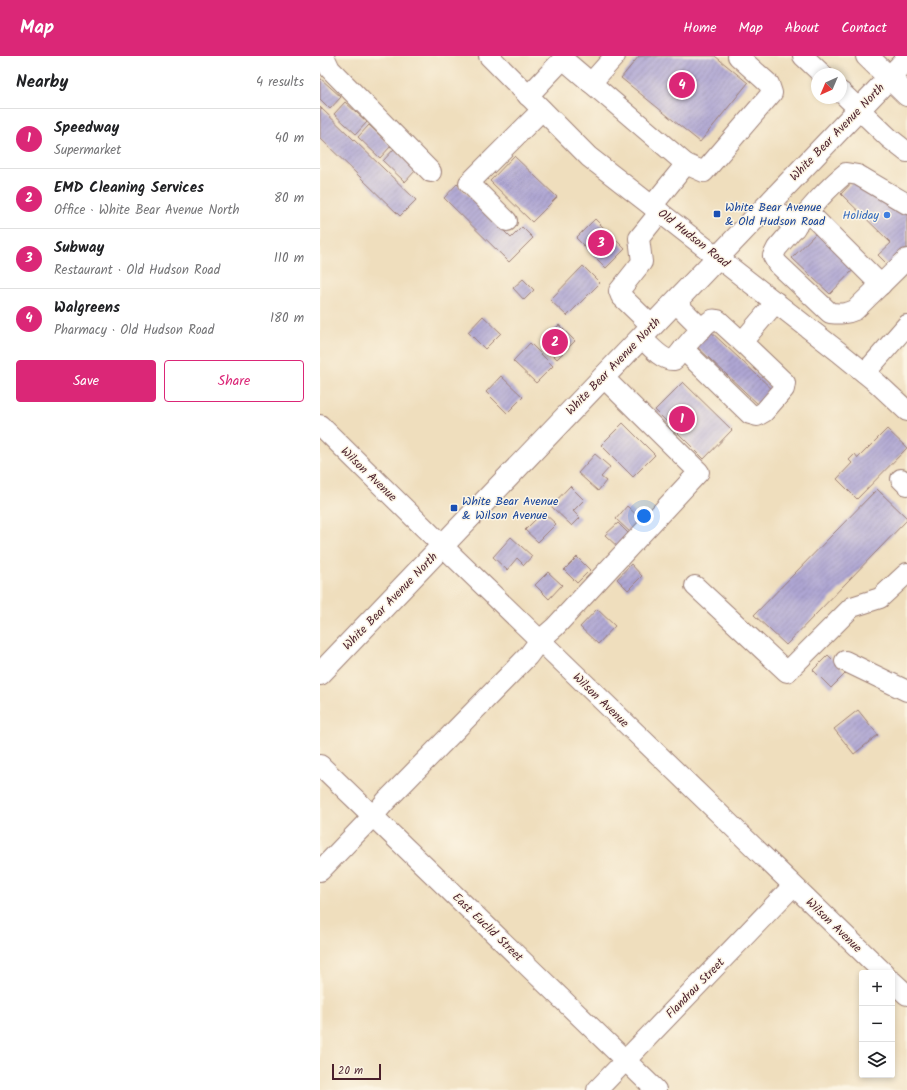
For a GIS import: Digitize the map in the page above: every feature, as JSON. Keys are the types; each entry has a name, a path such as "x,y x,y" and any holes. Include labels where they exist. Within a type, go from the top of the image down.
{"main road":[{"path":"867,56 907,95"},
{"name":"White Bear Avenue North","path":"320,674 907,59"}],"street":[{"path":"324,56 330,69 431,172"},
{"name":"Old Hudson Road","path":"489,56 589,157 813,331 865,373 907,411"},
{"path":"591,83 615,56"},
{"path":"528,96 560,59 591,83 686,164 704,172 772,93 769,84 738,56"},
{"path":"803,56 816,68"},
{"path":"846,104 852,117 890,138 907,152"},
{"path":"507,221 469,183 542,110"},
{"path":"683,349 750,414 757,416 764,412 784,389 785,383 718,320 711,320 683,349 674,360 664,358 618,291 642,262 639,238 686,164"},
{"path":"907,204 858,175 846,173 837,180 808,212 777,248 774,256 777,262 830,313 847,313 855,310 907,259"},
{"path":"769,204 795,228"},
{"path":"808,212 881,285"},
{"path":"675,302 702,329"},
{"path":"742,342 776,302"},
{"path":"813,331 830,313"},
{"path":"865,373 907,325"},
{"path":"320,871 386,801 528,656 540,640 555,627 699,472 603,377"},
{"name":"Wilson Avenue","path":"320,426 881,970"},
{"path":"695,586 787,672 852,607 880,598 907,572"},
{"path":"845,661 907,691"},
{"name":"East Euclid Street","path":"320,765 656,1090"},
{"name":"Flandrau Street","path":"598,1090 793,886"},
{"path":"895,984 907,995"}],"building":[{"path":"639,56 715,56 748,83 700,142 621,78"},
{"path":"320,78 341,97 330,109 320,99"},
{"path":"345,102 367,122 356,134 334,114"},
{"path":"320,107 416,200 400,216 320,138"},
{"path":"369,125 391,146 380,158 358,137"},
{"path":"394,149 416,170 405,182 383,161"},
{"path":"514,156 557,197 532,222 490,181"},
{"path":"855,179 907,211 907,252 891,268 878,255 891,243 841,194"},
{"path":"457,184 511,238 522,227 533,238 509,262 444,198"},
{"path":"595,219 625,249 606,268 576,238"},
{"path":"818,231 856,267 830,294 792,258"},
{"path":"583,266 600,283 567,316 550,300"},
{"path":"523,279 534,290 524,300 513,288"},
{"path":"483,316 501,333 485,349 468,332"},
{"path":"559,325 575,341 557,359 541,343"},
{"path":"708,329 774,391 760,406 694,344"},
{"path":"530,343 553,366 536,383 513,361"},
{"path":"501,376 523,397 507,413 486,392"},
{"path":"683,382 732,430 704,459 655,410"},
{"path":"623,423 655,455 633,477 601,445"},
{"path":"887,429 907,448 857,499 837,479 852,463 849,460 855,454 858,458"},
{"path":"595,454 610,467 601,477 606,481 598,491 578,473"},
{"path":"570,486 584,500 573,511 580,518 572,526 551,506"},
{"path":"877,489 907,518 907,520 786,645 754,615"},
{"path":"627,506 645,523 633,535 616,519"},
{"path":"543,512 556,524 538,542 525,530"},
{"path":"618,523 632,537 620,549 605,535"},
{"path":"511,537 532,556 524,565 517,558 507,570 493,557"},
{"path":"577,557 590,570 577,583 564,570"},
{"path":"631,564 642,576 628,590 617,579"},
{"path":"548,572 562,585 549,599 535,585"},
{"path":"597,609 615,626 598,644 580,627"},
{"path":"828,655 846,673 831,688 813,670"},
{"path":"858,710 878,735 854,754 834,729"}],"place":[{"name":"Walgreens","path":"682,85"},
{"name":"White Bear Avenue & Old Hudson Road","path":"717,214"},
{"name":"Holiday","path":"887,215"},
{"name":"Subway","path":"601,243"},
{"name":"EMD Cleaning Services","path":"555,342"},
{"name":"Speedway","path":"682,419"},
{"name":"White Bear Avenue & Wilson Avenue","path":"454,508"}]}
